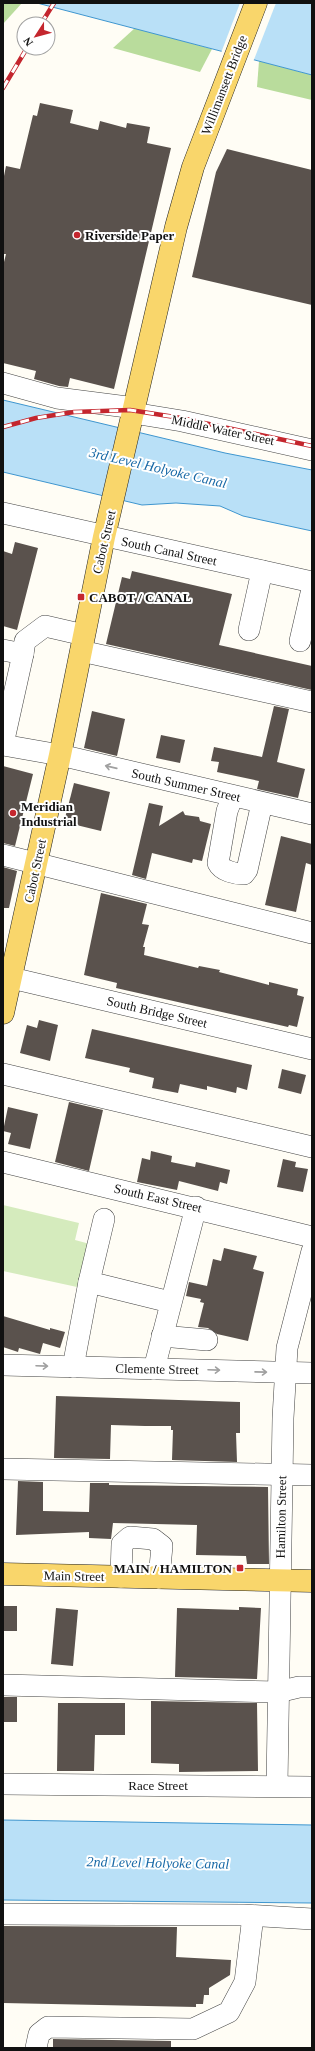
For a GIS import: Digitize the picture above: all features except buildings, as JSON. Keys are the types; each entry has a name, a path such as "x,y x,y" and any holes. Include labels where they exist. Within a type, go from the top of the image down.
{"main road":[{"name":"Willimansett Bridge","path":"193,167 256,3"},
{"name":"Cabot Street","path":"3,1013 7,977 37,864 107,527 176,227 193,167"},
{"name":"Main Street","path":"3,1574 312,1581"}],"street":[{"name":"Middle Water Street","path":"3,383 57,398 133,414 182,421 312,450"},
{"name":"South Canal Street","path":"3,513 107,527 262,571 312,582"},
{"path":"249,630 262,571"},
{"path":"300,641 312,589"},
{"path":"3,744 13,652 45,626 83,643 312,702"},
{"name":"South Summer Street","path":"3,744 60,755 312,814"},
{"path":"233,796 227,811 218,863 223,869 239,874 244,874 247,870 262,803"},
{"path":"3,855 312,933"},
{"name":"South Bridge Street","path":"7,977 312,1049"},
{"path":"3,1074 312,1147"},
{"name":"South East Street","path":"3,1162 196,1207 312,1237"},
{"path":"154,1369 170,1302 196,1207"},
{"path":"73,1367 89,1282 104,1219"},
{"name":"Hamilton Street","path":"276,1785 282,1475 287,1348 312,1251"},
{"path":"89,1282 170,1302"},
{"path":"162,1336 207,1340"},
{"name":"Clemente Street","path":"3,1365 312,1373"},
{"path":"3,1469 312,1475"},
{"path":"121,1577 122,1544 130,1537 153,1539 162,1546 159,1578"},
{"path":"3,1686 278,1692 299,1687 312,1687"},
{"name":"Race Street","path":"3,1784 276,1785 312,1787"},
{"path":"3,1914 254,1916 312,1919"},
{"path":"36,2048 39,2034 48,2027 193,2028 229,2012 245,1982 254,1916"}],"green space":[{"path":"3,3 22,3 3,24"},
{"path":"135,28 212,49 200,72 113,48"},
{"path":"259,61 312,75 312,100 257,87"},
{"path":"3,1205 79,1223 75,1240 90,1244 77,1287 3,1271"}],"water":[{"path":"37,3 312,3 312,75"},
{"name":"3rd Level Holyoke Canal","path":"3,400 225,453 312,470 312,531 243,516 220,506 176,503 142,505 3,472"},
{"name":"2nd Level Holyoke Canal","path":"3,1820 312,1825 312,1903 3,1900"}],"pier":[{"path":"240,3 276,3 253,62 221,53"}],"railway":[{"path":"46,16 54,3"},
{"path":"3,88 22,56"},
{"path":"3,427 36,418 74,412 130,410 181,418 312,446"}],"place":[{"name":"Riverside Paper","path":"77,235"},
{"name":"CABOT / CANAL","path":"81,597"},
{"name":"Meridian Industrial","path":"13,813"},
{"name":"MAIN / HAMILTON","path":"240,1568"}]}
